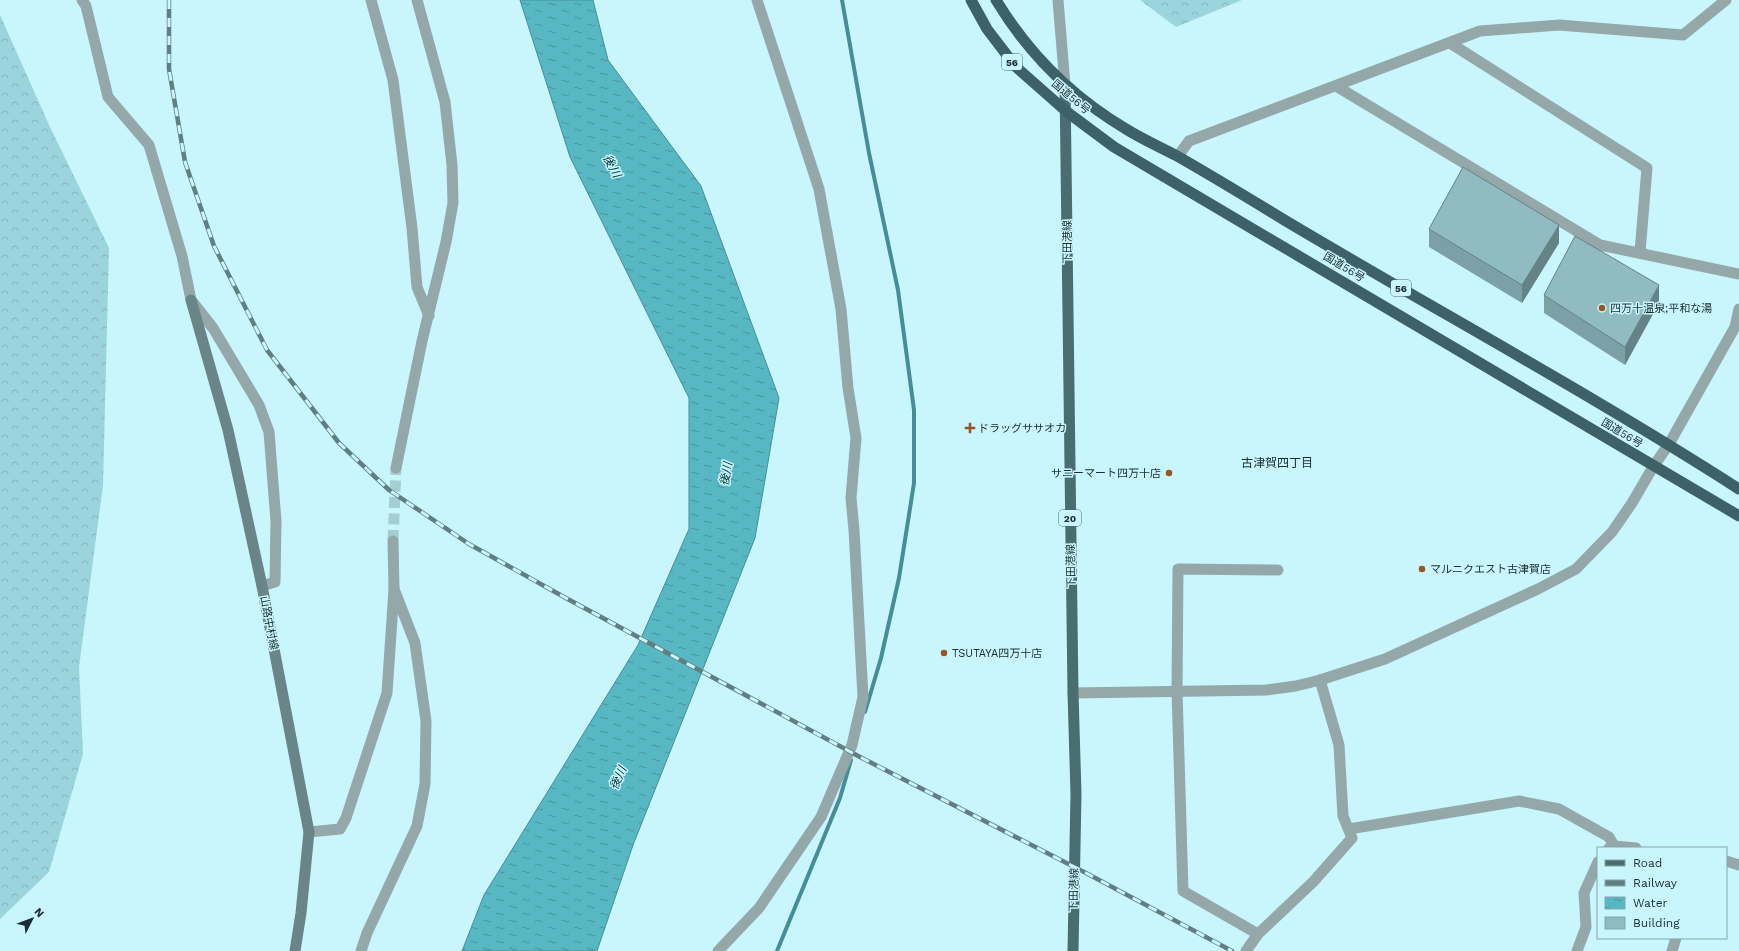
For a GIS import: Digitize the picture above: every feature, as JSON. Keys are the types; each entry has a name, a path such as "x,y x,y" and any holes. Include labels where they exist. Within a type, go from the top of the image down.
{"highway":[{"name":"国道56号","path":"971,0 987,29 1016,67 1066,112 1114,147 1739,516"},
{"name":"国道56号","path":"996,0 1010,22 1048,69 1065,85 1126,129 1178,156 1669,444 1739,489"}],"main road":[{"name":"下田港線","path":"1065,85 1073,693 1076,794 1073,951"},
{"name":"山路中村線","path":"191,300 228,430 262,586 309,832 301,913 295,951"}],"street":[{"path":"82,0 86,6 108,97 149,145 182,256 191,300 217,334 259,405 269,432 276,521 275,582 262,586"},
{"path":"371,0 393,80 412,228 417,287 429,316"},
{"path":"396,468 422,341 429,316 453,203 452,165 445,102 417,0"},
{"path":"718,951 759,908 821,816 852,746 863,697 851,498 856,438 848,388 841,309 819,190 757,0"},
{"path":"1058,0 1065,85"},
{"path":"1178,156 1190,142 1480,31 1559,25 1683,35 1726,0"},
{"path":"1450,42 1647,168 1640,252"},
{"path":"1336,86 1600,244 1739,274"},
{"path":"1073,693 1266,690 1296,686 1320,680 1385,659 1538,589 1576,568 1612,532 1632,503 1653,466 1669,444 1735,327 1739,309"},
{"path":"309,832 340,829 346,818 387,693 394,589 393,542"},
{"path":"1258,934 1183,891 1177,692 1178,569 1278,570"},
{"path":"361,951 367,933 417,826 425,784 426,721 415,644 394,589"},
{"path":"1246,951 1258,934 1313,882 1352,838 1343,816 1339,745 1320,680"},
{"path":"1349,829 1519,802 1559,809 1609,837 1612,847"},
{"path":"1727,861 1739,865"},
{"path":"1577,951 1586,927 1584,893 1597,864"},
{"path":"1672,951 1676,939"}],"green space":[{"path":"1140,0 1242,0 1176,27"},
{"path":"0,15 50,127 109,248 103,485 79,667 83,754 49,872 0,919"}],"water":[{"name":"後川","path":"520,0 593,0 608,60 701,186 779,398 755,538 633,845 597,951 462,951 484,895 638,645 689,529 689,398 570,157"}],"building":[{"path":"1463,167 1559,225 1522,285 1429,229"},
{"name":"四万十温泉;平和な湯","path":"1575,236 1659,285 1625,347 1544,295"}],"waterway":[{"path":"842,0 869,153 898,290 914,410 914,483 899,578 881,658 865,712"},
{"path":"777,951 840,798 851,760"}],"tunnel":[{"path":"393,541 396,468"}],"railway":[{"path":"169,0 169,69 185,162 214,246 267,350 339,443 389,490 469,544 564,597 860,757 1086,873 1232,951"}],"place":[{"name":"四万十温泉;平和な湯","path":"1602,308"},
{"name":"ドラッグササオカ","path":"970,428"},
{"name":"サニーマート四万十店","path":"1169,473"},
{"name":"マルニクエスト古津賀店","path":"1422,569"},
{"name":"TSUTAYA四万十店","path":"944,653"}],"district":[{"name":"古津賀四丁目","path":"1277,463"}]}
